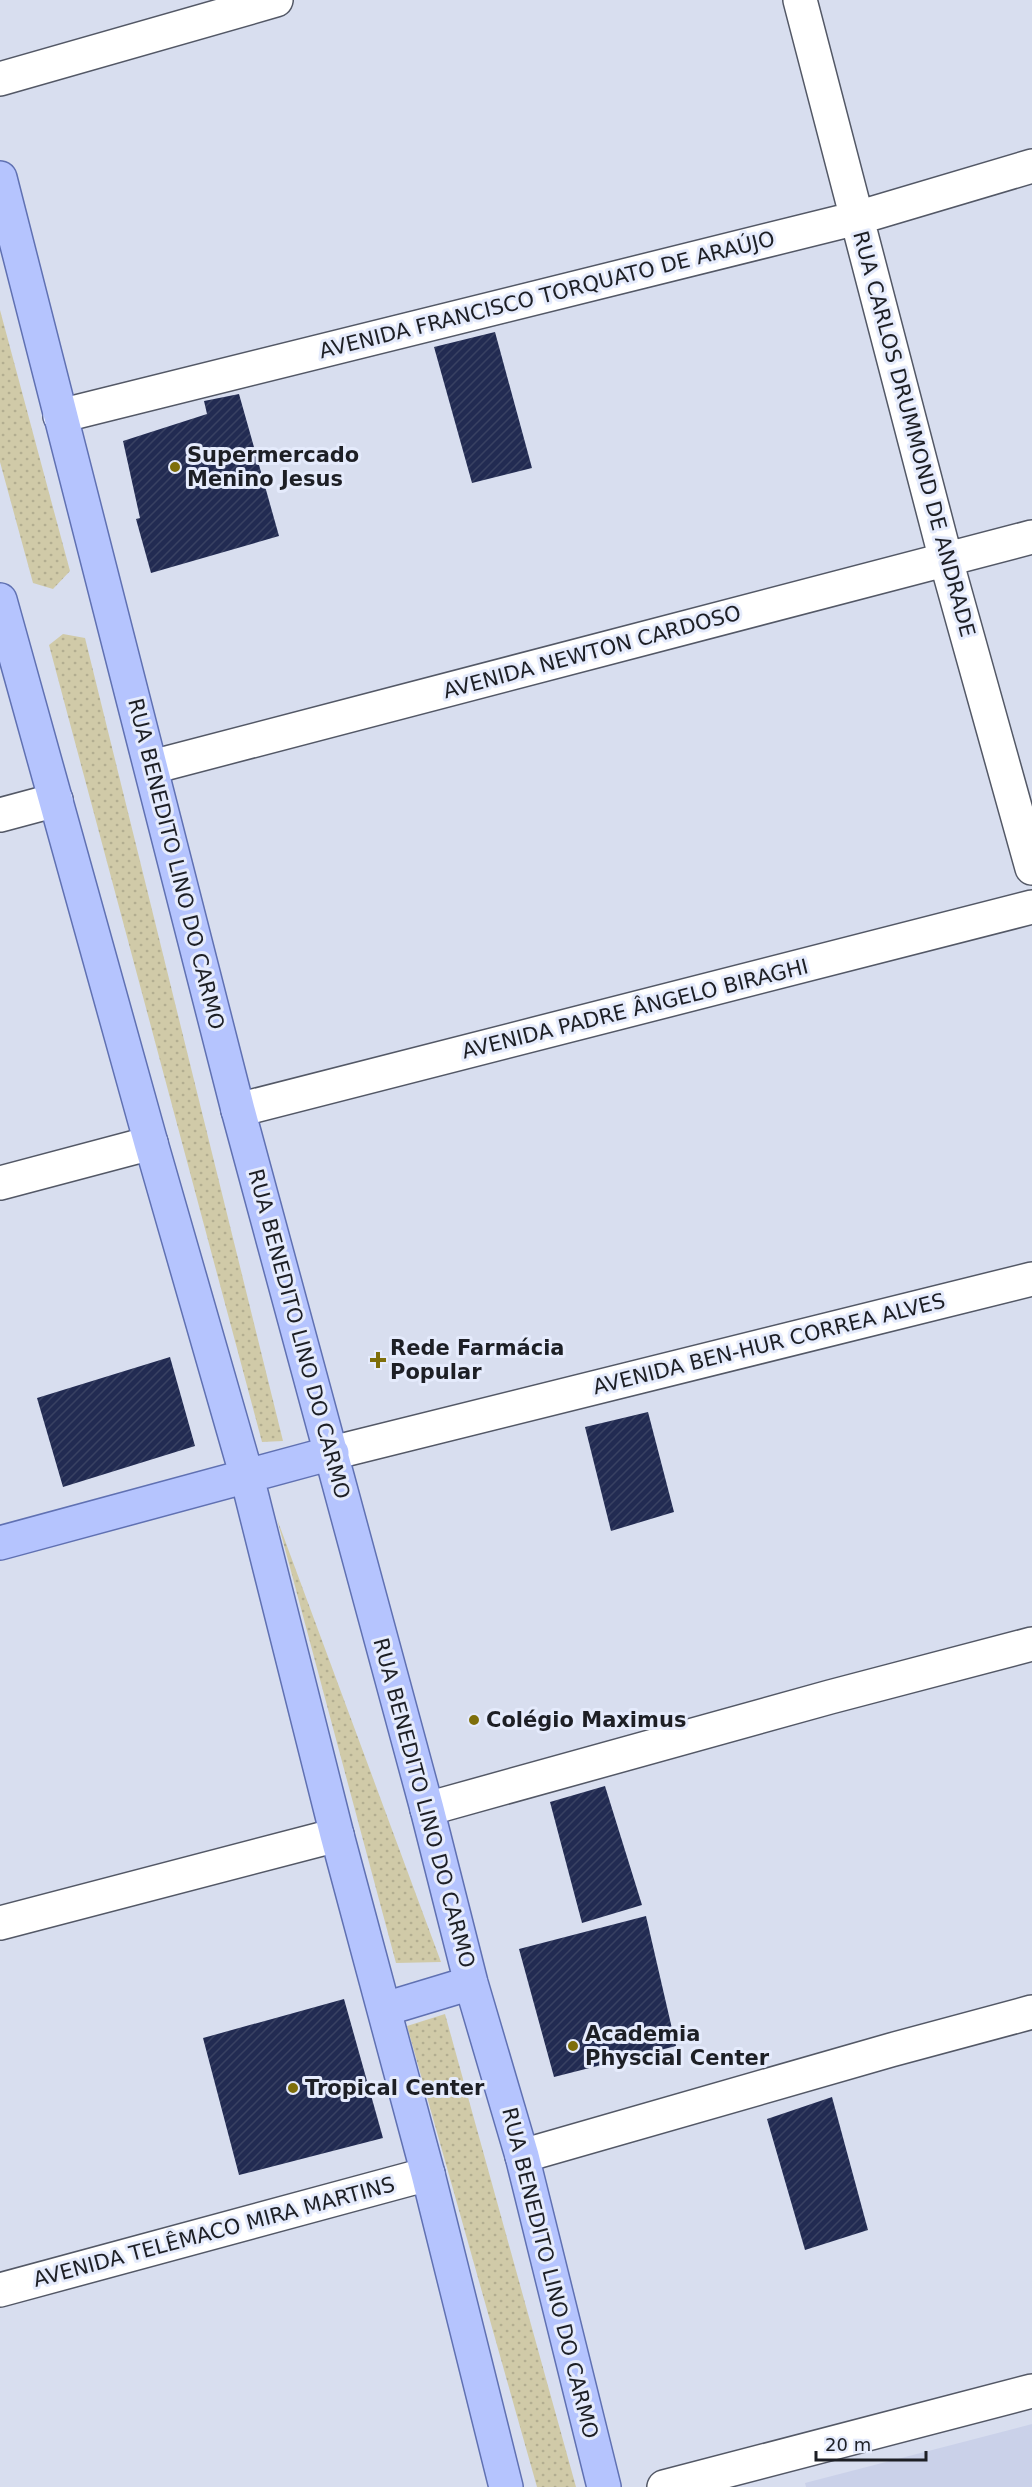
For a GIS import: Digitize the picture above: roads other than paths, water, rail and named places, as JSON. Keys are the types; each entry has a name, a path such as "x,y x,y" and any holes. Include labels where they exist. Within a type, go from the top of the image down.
{"main road":[{"name":"RUA BENEDITO LINO DO CARMO","path":"0,178 238,1110 332,1453 471,1983 522,2156 604,2487"},
{"path":"0,600 151,1143 247,1476 337,1835 428,2174 506,2487"},
{"path":"0,1543 332,1453"},
{"path":"385,2008 471,1983"}],"street":[{"path":"0,79 276,0"},
{"name":"RUA CARLOS DRUMMOND DE ANDRADE","path":"800,0 946,560 1032,868"},
{"name":"AVENIDA FRANCISCO TORQUATO DE ARAÚJO","path":"60,416 857,218 1032,166"},
{"name":"AVENIDA NEWTON CARDOSO","path":"152,767 1032,537"},
{"path":"0,815 56,800"},
{"name":"AVENIDA PADRE ÂNGELO BIRAGHI","path":"238,1110 1032,907"},
{"path":"0,1183 151,1143"},
{"name":"AVENIDA BEN-HUR CORREA ALVES","path":"332,1453 1032,1279"},
{"path":"427,1809 830,1697 1032,1644"},
{"path":"0,1923 337,1835"},
{"path":"522,2156 1032,2012"},
{"name":"AVENIDA TELÊMACO MIRA MARTINS","path":"0,2290 428,2174"},
{"path":"664,2487 1032,2391"}],"place":[{"name":"Supermercado Menino Jesus","path":"175,467"},
{"name":"Rede Farmácia Popular","path":"378,1360"},
{"name":"Colégio Maximus","path":"474,1720"},
{"name":"Academia Physcial Center","path":"573,2046"},
{"name":"Tropical Center","path":"293,2088"}]}
